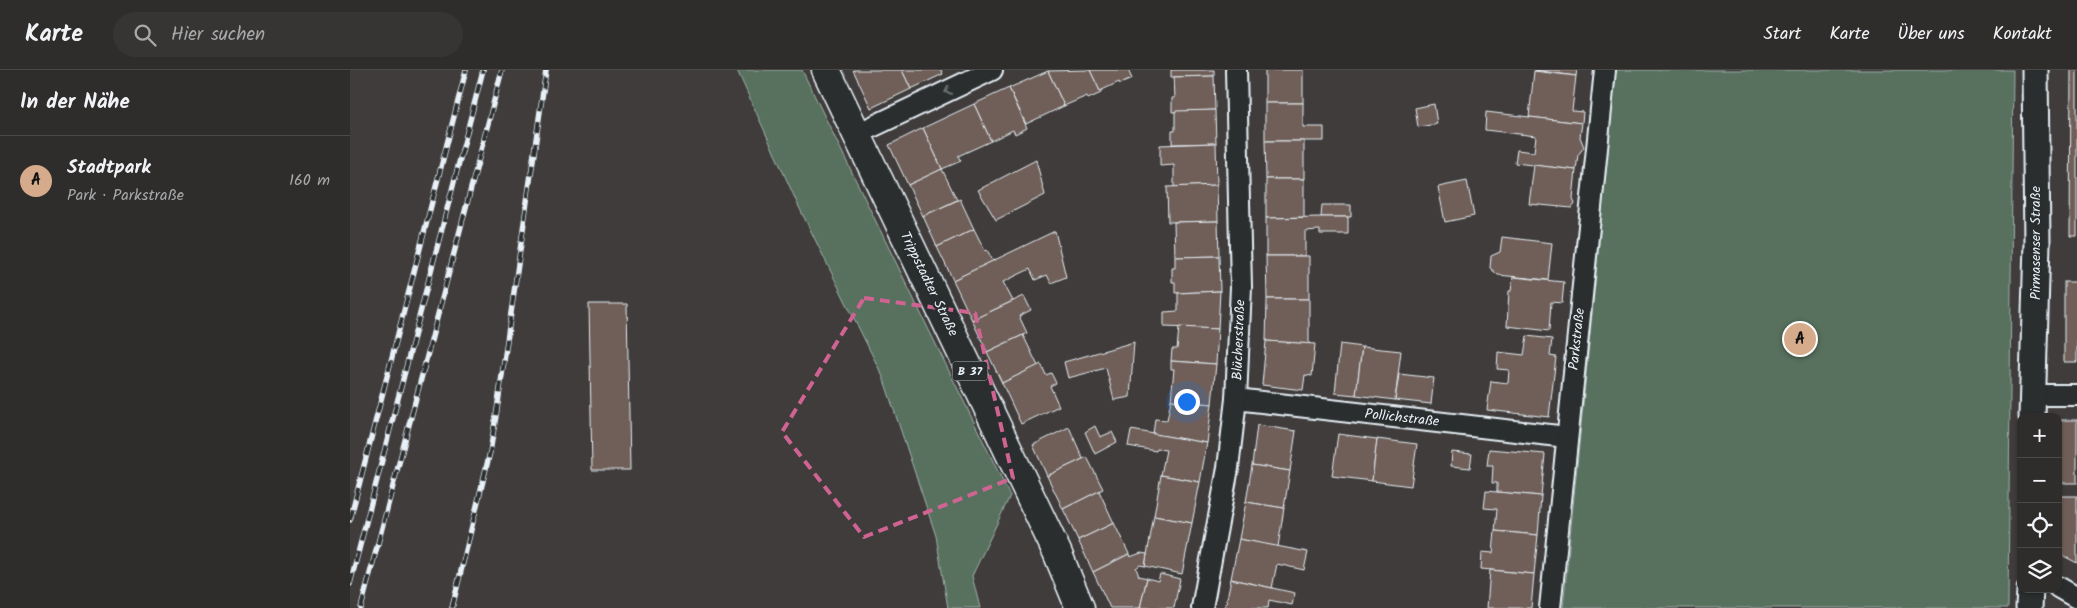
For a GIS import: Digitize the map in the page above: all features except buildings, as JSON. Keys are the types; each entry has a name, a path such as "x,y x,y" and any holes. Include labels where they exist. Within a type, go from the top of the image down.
{"main road":[{"name":"Trippstadter Straße","path":"826,70 1057,552 1080,608"}],"street":[{"path":"857,134 992,70"},
{"name":"Blücherstraße","path":"1202,608 1228,468 1236,399 1241,287 1236,70"},
{"name":"Parkstraße","path":"1550,608 1605,70"},
{"name":"Pirmasenser Straße","path":"2032,406 2037,243 2036,70"},
{"path":"2032,406 2077,395"},
{"name":"Pollichstraße","path":"1236,399 1567,437"},
{"path":"2062,589 2077,598"},
{"path":"2030,593 2030,608"}],"highlighted area":[{"path":"864,298 975,313 1013,478 864,537 782,432"}],"green space":[{"path":"737,70 802,70 1010,496 972,576 980,608 948,608 936,536 883,377 798,205"},
{"path":"1616,70 2013,70 2008,608 1563,608"}],"railway":[{"path":"350,520 466,70"},
{"path":"350,584 483,70"},
{"path":"361,608 502,70"},
{"path":"452,608 490,452 546,70"}],"place":[{"name":"Stadtpark","path":"1800,339"}]}
